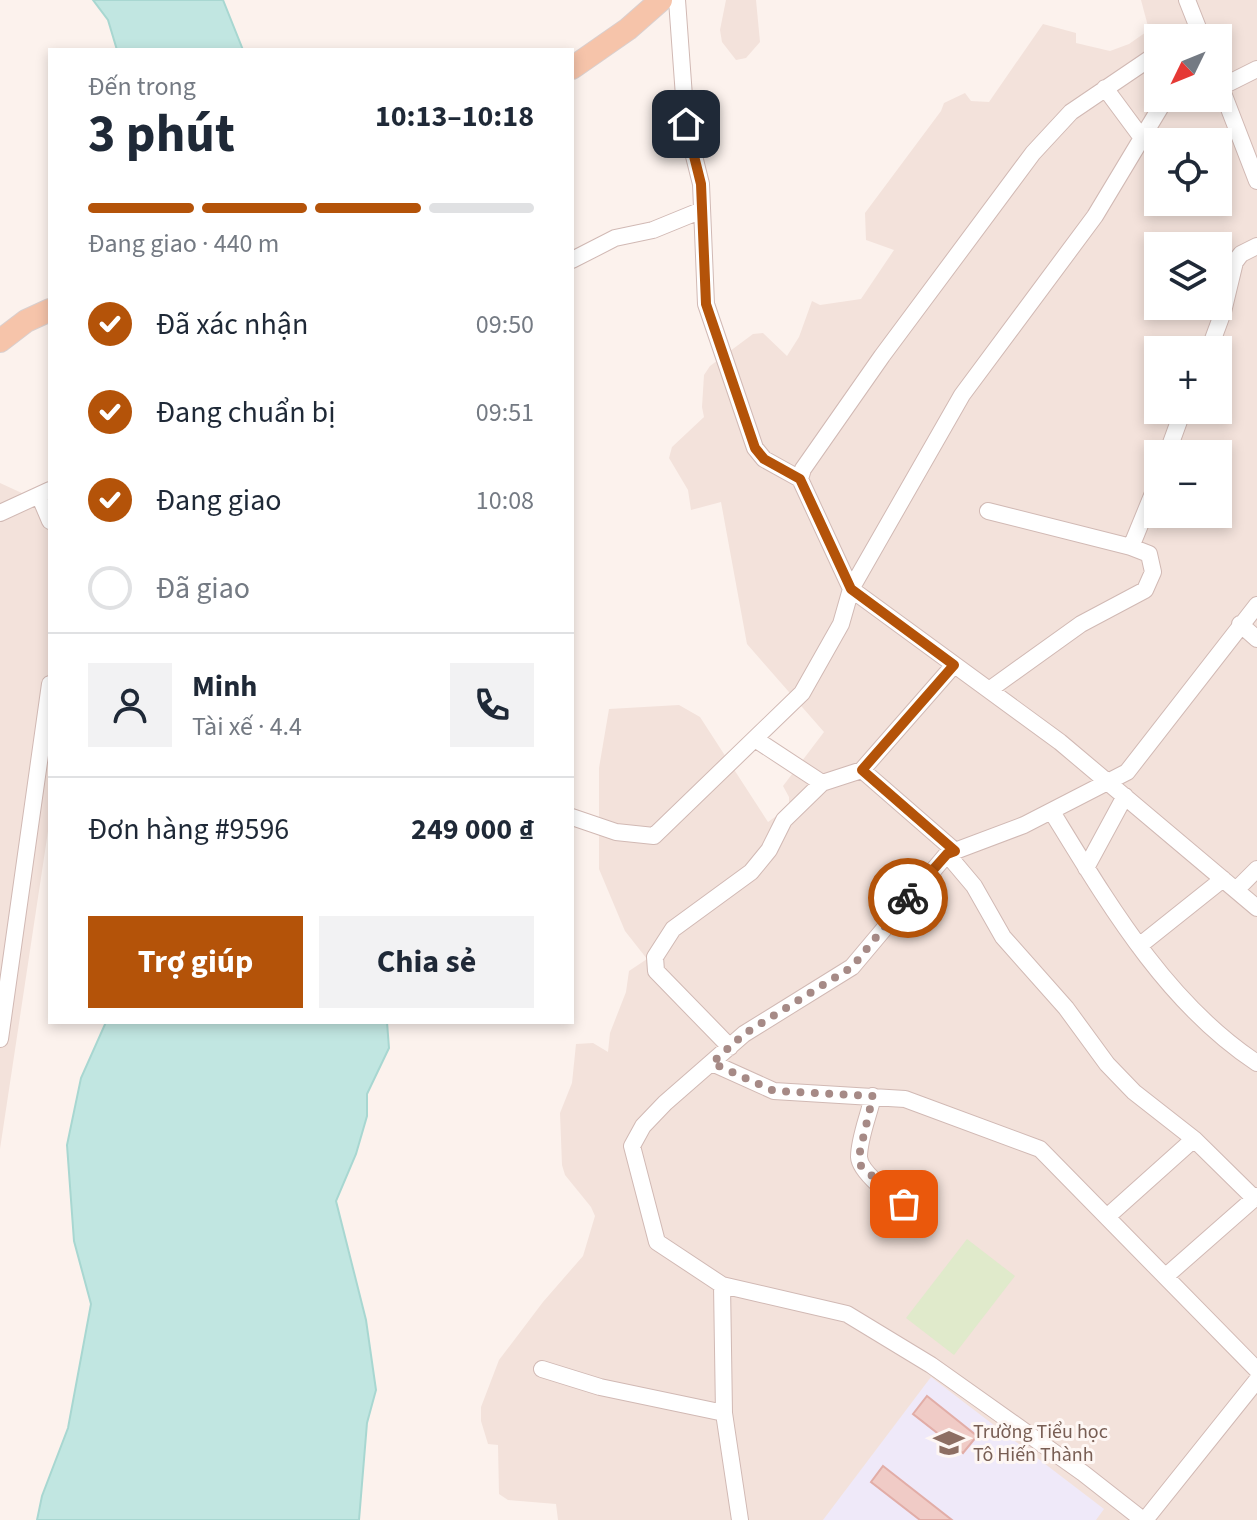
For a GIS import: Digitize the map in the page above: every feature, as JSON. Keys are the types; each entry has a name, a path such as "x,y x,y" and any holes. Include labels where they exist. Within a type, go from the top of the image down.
{"main road":[{"path":"574,67 628,29 661,0"},
{"path":"0,341 26,321 48,311"},
{"path":"0,325 26,321"}],"street":[{"path":"677,0 686,124 701,184 706,304 755,448 764,459 800,479 851,589 1060,742 1257,908"},
{"path":"1187,0 1196,24"},
{"path":"800,479 803,469 882,356 1033,153 1071,112 1144,62"},
{"path":"1232,78 1257,69"},
{"path":"1105,88 1142,138"},
{"path":"574,818 616,832 654,836 802,693 841,624 851,589 962,395 1095,216 1158,112"},
{"path":"1230,112 1257,181"},
{"path":"574,259 615,238 653,230 702,210"},
{"path":"1214,336 1235,262 1241,254 1257,246"},
{"path":"0,513 44,493"},
{"path":"988,511 1131,547 1149,554 1153,572 1145,590 1081,624 989,690"},
{"path":"1131,547 1144,516"},
{"path":"1257,605 1127,772 1052,812 951,852 852,967 744,1034 643,1126 632,1146 657,1242 722,1285 847,1314 931,1365 1144,1520 1257,1380"},
{"path":"1240,624 1257,639"},
{"path":"730,1047 656,971 653,962 668,936 681,922 751,872 769,850 784,820 822,783 862,770 954,665"},
{"path":"0,1039 48,698"},
{"path":"755,739 822,783"},
{"path":"862,770 951,852 1003,937 1049,988 1107,1064 1134,1092 1194,1139 1256,1197 1166,1276"},
{"path":"1086,868 1125,796"},
{"path":"1052,812 1139,946 1197,1015 1257,1063"},
{"path":"1236,890 1257,869"},
{"path":"1139,946 1223,879"},
{"path":"712,1063 774,1091 905,1099 1040,1149 1257,1370"},
{"path":"873,1096 860,1151 861,1166 886,1191 921,1218"},
{"path":"1108,1216 1194,1139"},
{"path":"722,1285 724,1413 740,1520"},
{"path":"542,1369 600,1387 724,1413"}],"shaded area":[{"path":"726,0 756,0 760,42 746,58 736,60 722,42 720,30"},
{"path":"1141,0 1257,0 1257,1520 558,1520 556,1504 508,1500 499,1494 498,1445 488,1444 481,1421 481,1407 499,1360 583,1256 595,1216 565,1175 560,1113 572,1083 576,1044 593,1043 608,1052 610,1033 626,992 629,971 647,959 625,931 599,869 599,768 609,709 679,705 700,717 768,822 789,807 789,797 783,786 824,732 747,644 721,502 691,510 688,490 669,458 672,447 704,417 704,375 710,366 753,334 763,333 787,356 799,337 812,301 820,305 861,299 894,250 866,240 865,213 944,103 965,93 971,101 989,102 1043,24 1076,33 1076,43 1110,51 1129,44 1144,34 1144,112 1232,112 1232,24 1147,24"},
{"path":"0,483 48,505 48,831 0,1149"},
{"name":"Trường Tiểu học Tô Hiến Thành","path":"931,1377 1104,1509 1096,1520 823,1520"}],"green space":[{"path":"967,1239 1015,1276 954,1355 906,1318"}],"water":[{"path":"93,0 223,0 242,48 116,48 108,20"},
{"path":"105,1024 387,1024 389,1048 367,1094 367,1116 356,1154 336,1201 366,1320 376,1390 367,1423 359,1520 37,1520 42,1496 68,1428 91,1304 74,1241 67,1145 81,1078"}],"building":[{"path":"927,1396 977,1436 963,1453 913,1414"},
{"path":"883,1466 952,1520 920,1520 871,1482"}],"way so far":[{"path":"904,1204 861,1166 860,1151 873,1096 774,1091 712,1063 744,1034 852,967 908,898"}],"place":[{"name":"Trường Tiểu học Tô Hiến Thành","path":"949,1443"}],"route":[{"path":"686,124 701,184 706,304 755,448 764,459 800,479 851,589 954,665 931,695 862,770 955,851 947,854 908,898"}]}
